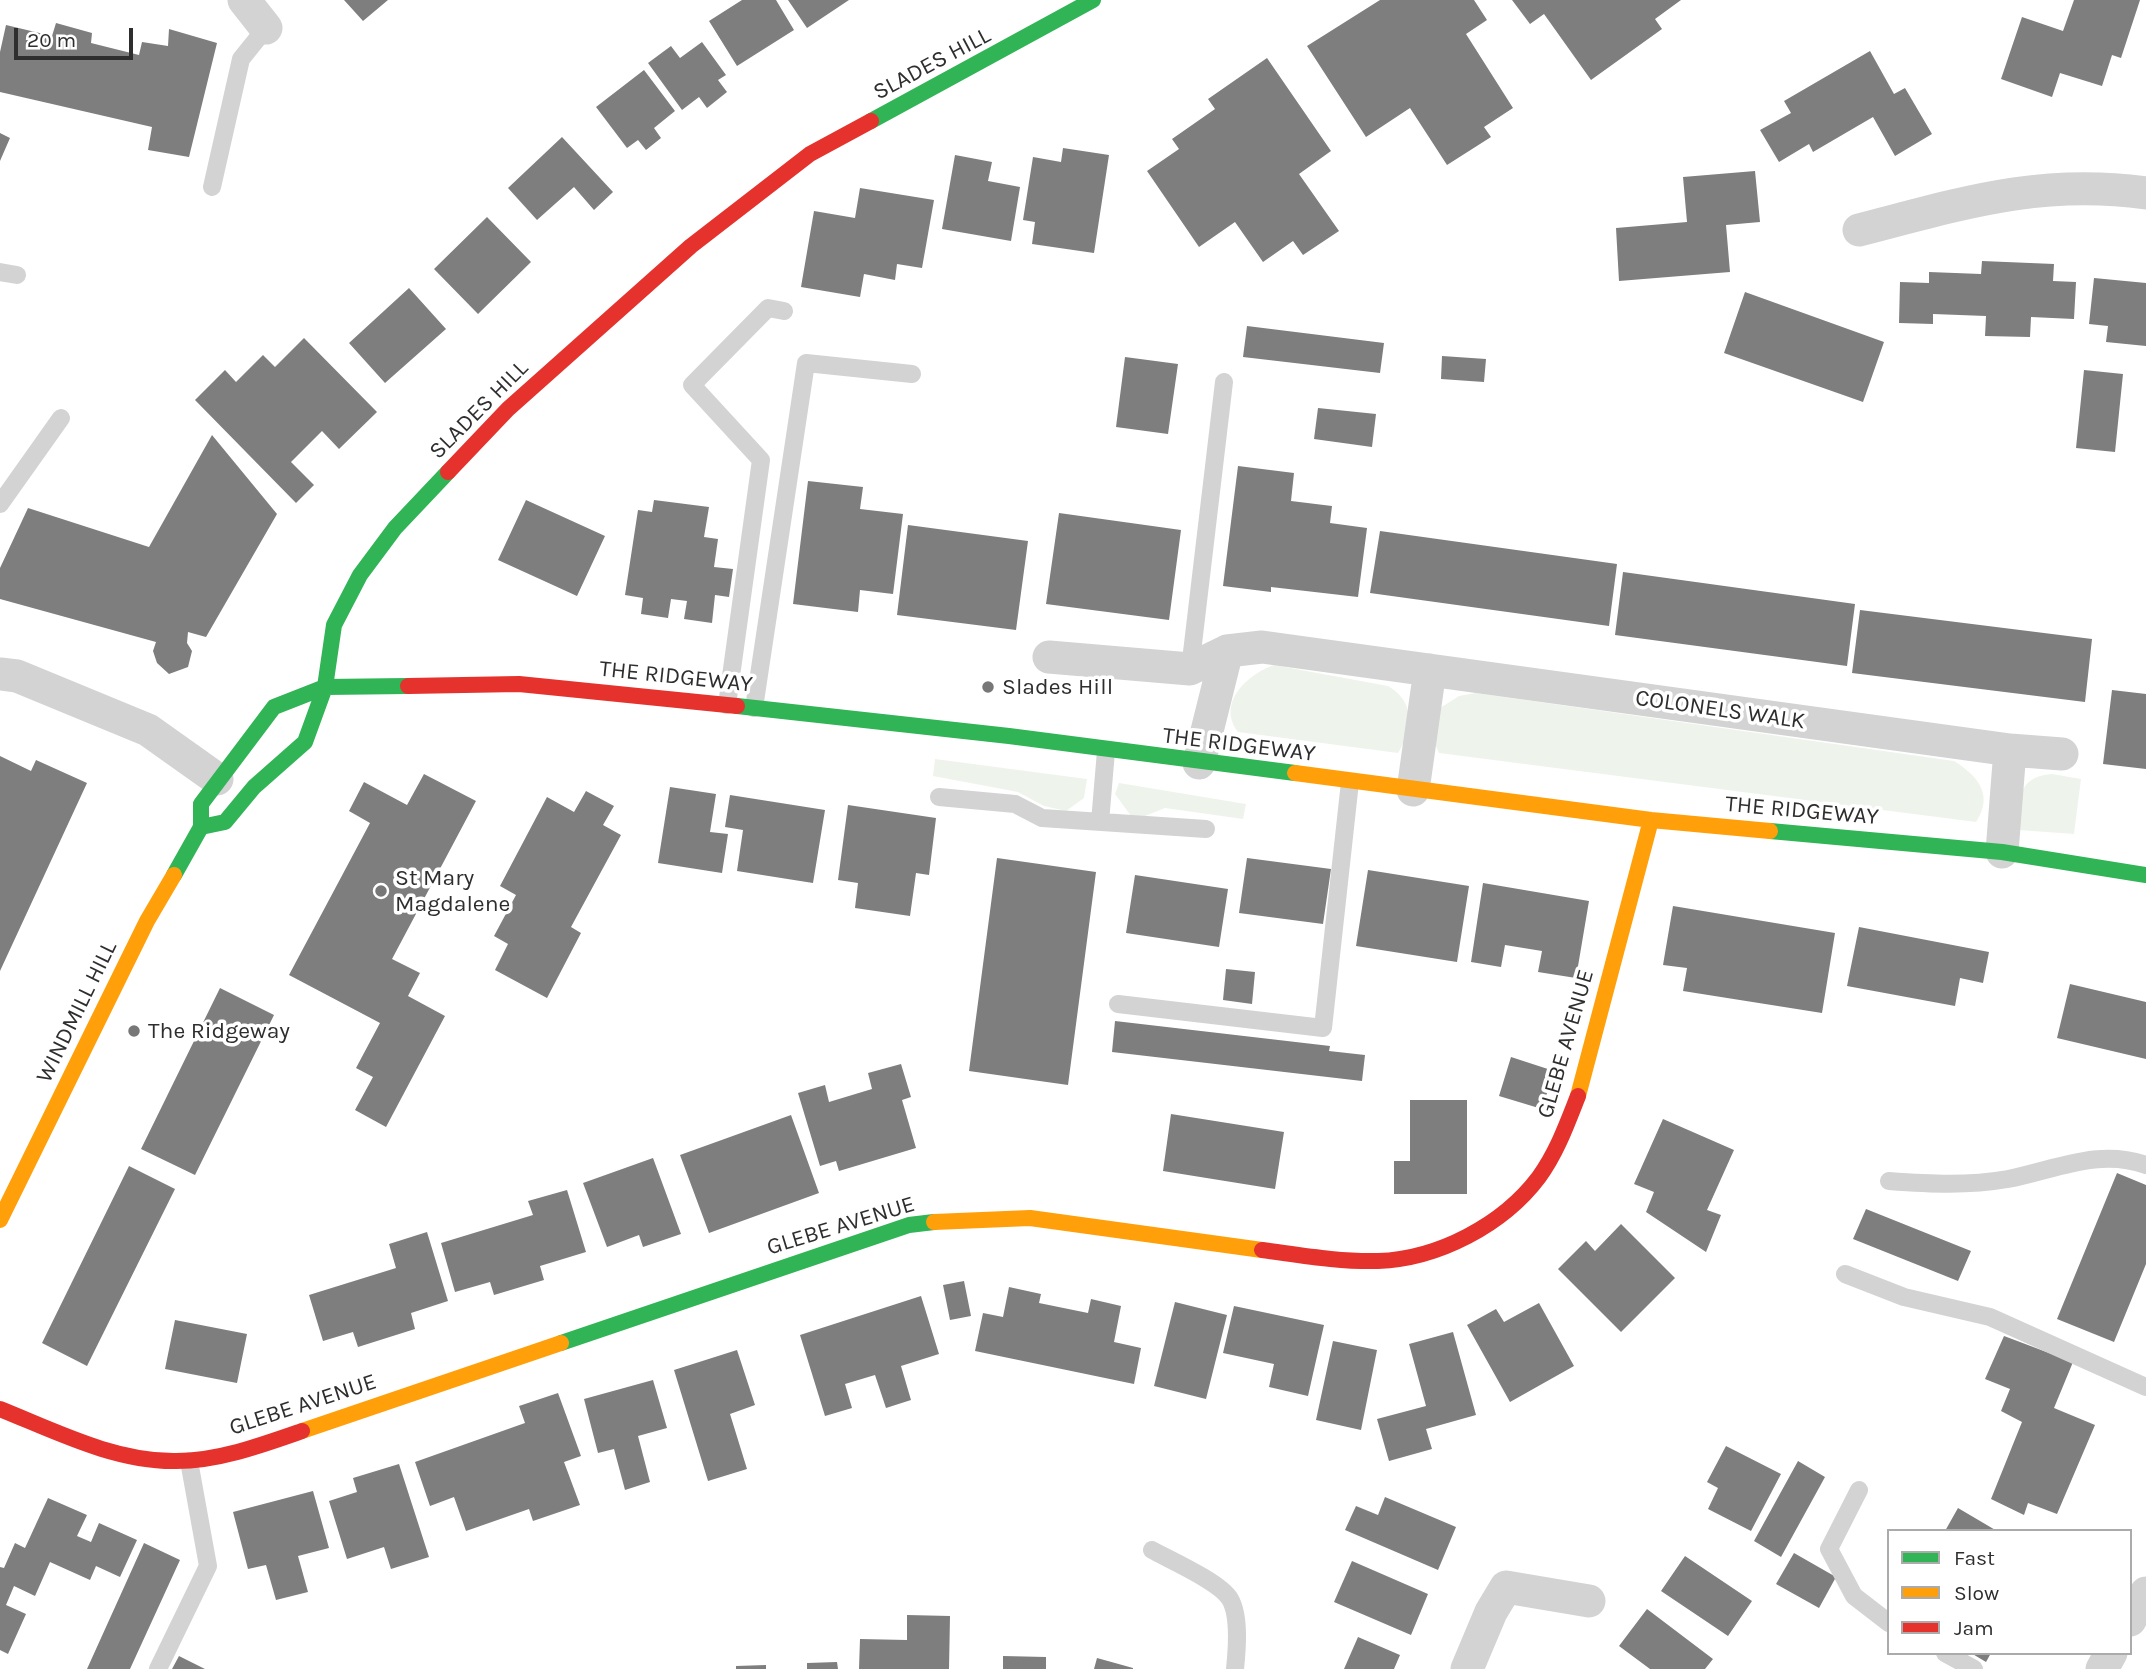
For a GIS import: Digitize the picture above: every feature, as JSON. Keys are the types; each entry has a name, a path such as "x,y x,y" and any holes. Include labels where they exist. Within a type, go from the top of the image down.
{"main road":[{"name":"SLADES HILL","path":"325,687 334,625 360,575 395,528 518,400 691,246 810,154 1093,0"},
{"name":"THE RIDGEWAY","path":"325,687 519,684 727,705 1009,736 1106,751 1651,820 2002,852 2146,875"},
{"name":"WINDMILL HILL","path":"0,1220 147,920 201,827 201,804 217,779 274,707 325,687"},
{"path":"201,827 225,822 254,787 305,741 325,687"},
{"name":"GLEBE AVENUE","path":"0,1409 129,1454 165,1461 189,1461 274,1441 909,1225 953,1219 1030,1218 1329,1259 1380,1261 1427,1253 1467,1236 1506,1212 1538,1178 1560,1143 1578,1096 1651,820"}],"street":[{"path":"244,0 266,28"},
{"path":"1859,230 1979,198 2060,187 2146,193"},
{"name":"COLONELS WALK","path":"1190,669 1227,651 1262,647 2010,750 2062,754"},
{"path":"1199,763 1227,651"},
{"path":"1049,657 1190,669"},
{"path":"1413,790 1430,670"},
{"path":"0,674 29,681 148,730 217,779"},
{"path":"2002,852 2010,750"},
{"path":"1467,1669 1491,1612 1506,1587 1589,1601"},
{"path":"2132,1617 2146,1593"}],"lane":[{"path":"212,187 241,59 266,28"},
{"path":"727,705 761,460 692,385 768,308 784,311"},
{"path":"754,708 806,363 912,374"},
{"path":"1190,669 1224,382"},
{"path":"0,504 61,418"},
{"path":"1100,822 1106,751"},
{"path":"1118,1003 1323,1028 1350,782"},
{"path":"939,797 1015,804 1042,818 1206,829"},
{"path":"1889,1181 1946,1186 2009,1178 2084,1159 2136,1162 2146,1166"},
{"path":"1844,1274 1904,1297 1990,1317 2146,1387"},
{"path":"158,1669 208,1566 189,1461"},
{"path":"1859,1490 1829,1549 1854,1596 1887,1621"},
{"path":"1152,1550 1230,1599 1234,1615 1235,1669"},
{"path":"1949,1655 1974,1669"}],"shaded area":[{"path":"1274,665 1388,686 1397,692 1407,707 1409,716 1407,735 1398,753 1238,732 1232,721 1233,700 1254,675"},
{"path":"1476,693 1954,761 1970,773 1981,787 1984,803 1976,822 1439,753 1435,744 1440,708 1459,696"},
{"path":"935,759 1087,779 1084,798 1066,811 1044,806 1018,792 933,776"},
{"path":"2052,774 2081,779 2074,834 2019,830 2020,800 2026,785 2040,776"},
{"path":"1119,783 1246,804 1243,819 1165,808 1145,816 1131,816 1115,794"}],"building":[{"path":"344,0 388,0 363,21"},
{"path":"742,0 776,0 794,30 737,66 709,21"},
{"path":"788,0 849,0 807,28"},
{"path":"1380,0 1474,0 1487,20 1466,34 1513,108 1484,127 1491,137 1447,165 1410,108 1366,137 1307,46"},
{"path":"1512,0 1681,0 1655,19 1662,29 1591,80 1544,14 1530,24"},
{"path":"2074,0 2140,0 2121,58 2112,55 2102,86 2060,73 2052,97 2001,79 2022,17 2063,31"},
{"path":"56,23 92,33 91,43 139,55 142,42 168,46 169,29 217,43 189,157 148,150 152,127 0,92 0,52 6,25 52,36"},
{"path":"702,42 726,75 718,80 727,92 707,108 699,97 682,110 648,63 671,46 680,58"},
{"path":"1870,51 1894,94 1905,88 1932,134 1895,156 1873,117 1813,152 1809,144 1779,162 1760,130 1791,113 1784,101"},
{"path":"1267,58 1331,151 1299,174 1339,231 1303,255 1293,241 1263,262 1235,222 1199,247 1147,171 1179,149 1172,139 1215,109 1208,99"},
{"path":"644,70 675,111 654,128 661,138 646,150 638,140 627,148 596,107"},
{"path":"0,133 10,138 0,161"},
{"path":"562,137 613,192 594,210 574,187 537,220 508,188"},
{"path":"1063,148 1109,155 1094,253 1032,244 1035,222 1023,220 1033,157 1061,162"},
{"path":"955,155 992,162 988,181 1020,187 1011,241 942,229"},
{"path":"1755,171 1760,222 1726,225 1730,272 1619,281 1616,228 1687,222 1683,177"},
{"path":"860,188 934,200 922,268 897,264 895,280 864,274 860,297 801,287 814,211 855,218"},
{"path":"487,217 531,262 478,314 434,269"},
{"path":"1982,261 2054,264 2053,281 2076,282 2074,319 2031,317 2030,337 1985,336 1986,316 1933,314 1933,324 1899,323 1900,282 1929,283 1929,272 1981,274"},
{"path":"2094,278 2146,283 2146,346 2106,342 2108,326 2089,324"},
{"path":"409,288 446,329 385,383 349,343"},
{"path":"1745,292 1884,342 1863,402 1724,353"},
{"path":"1247,326 1384,343 1380,373 1243,357"},
{"path":"304,338 377,412 339,449 322,431 291,462 314,485 296,503 195,400 225,370 236,382 263,355 275,367"},
{"path":"1442,356 1486,359 1484,382 1441,379"},
{"path":"1125,357 1178,364 1168,434 1116,427"},
{"path":"2084,370 2123,374 2115,452 2076,448"},
{"path":"1318,408 1376,414 1372,447 1314,439"},
{"path":"212,435 277,514 206,637 188,632 187,643 192,651 188,667 169,674 157,663 153,651 156,642 0,599 0,568 28,508 149,547"},
{"path":"1238,466 1294,473 1291,501 1332,506 1330,523 1367,528 1358,597 1271,587 1271,592 1223,586"},
{"path":"808,481 863,487 860,509 903,514 893,594 860,590 858,612 793,604"},
{"path":"526,500 605,536 577,596 498,560"},
{"path":"654,500 709,507 704,537 718,539 714,567 733,569 729,597 715,595 712,623 684,619 687,601 671,599 668,618 641,614 643,598 625,595 638,510 652,512"},
{"path":"1059,513 1181,530 1169,620 1046,604"},
{"path":"908,525 1028,541 1016,630 897,615"},
{"path":"1380,531 1617,564 1609,626 1370,593"},
{"path":"1623,572 1855,604 1847,666 1615,635"},
{"path":"1860,610 2092,639 2085,702 1852,673"},
{"path":"2112,690 2146,694 2146,769 2103,764"},
{"path":"0,756 31,771 36,760 87,783 0,971"},
{"name":"St Mary Magdalene","path":"424,774 476,801 392,959 420,973 408,996 445,1016 386,1127 355,1110 373,1077 356,1068 380,1023 289,975 370,823 349,811 364,782 407,805"},
{"path":"670,787 716,794 710,832 728,834 722,873 658,863"},
{"path":"586,791 614,806 603,825 621,835 571,927 581,933 547,998 495,970 508,944 494,936 516,895 500,886 547,797 574,812"},
{"path":"730,795 825,810 813,883 737,871 743,830 725,827"},
{"path":"848,805 936,818 929,875 916,873 910,916 855,908 858,883 838,880"},
{"path":"997,858 1096,872 1068,1085 969,1071"},
{"path":"1247,858 1331,869 1323,924 1239,913"},
{"path":"1368,870 1469,886 1457,962 1356,946"},
{"path":"1135,875 1228,889 1219,947 1126,933"},
{"path":"1483,883 1589,901 1576,978 1538,972 1542,951 1505,945 1501,967 1471,962"},
{"path":"1673,906 1835,933 1822,1013 1683,991 1687,968 1663,965"},
{"path":"1859,927 1989,952 1983,983 1960,978 1955,1006 1847,986"},
{"path":"1226,969 1255,972 1252,1004 1223,1000"},
{"path":"2070,984 2146,1002 2146,1059 2057,1038"},
{"path":"220,988 274,1015 195,1175 141,1149"},
{"path":"1115,1021 1330,1046 1329,1051 1365,1055 1362,1081 1112,1052"},
{"path":"1511,1057 1554,1071 1542,1109 1499,1096"},
{"path":"901,1064 911,1097 902,1100 916,1148 839,1171 836,1161 820,1166 798,1093 825,1085 829,1102 872,1089 868,1073"},
{"path":"1410,1100 1467,1100 1467,1194 1394,1194 1394,1161 1410,1161"},
{"path":"1171,1114 1284,1132 1275,1189 1163,1171"},
{"path":"791,1115 819,1193 709,1233 680,1155"},
{"path":"1663,1119 1734,1150 1707,1210 1721,1215 1706,1252 1646,1212 1654,1192 1634,1184"},
{"path":"653,1158 681,1234 643,1247 639,1235 607,1247 583,1183"},
{"path":"129,1166 175,1189 87,1366 42,1343"},
{"path":"2117,1173 2146,1185 2146,1264 2114,1342 2057,1319"},
{"path":"567,1190 586,1252 540,1266 544,1280 494,1295 490,1282 455,1292 441,1243 533,1215 528,1201"},
{"path":"1866,1209 1971,1251 1958,1281 1853,1239"},
{"path":"1621,1224 1675,1278 1621,1332 1558,1269 1586,1241 1595,1251"},
{"path":"427,1232 448,1301 411,1313 415,1329 358,1347 353,1332 323,1341 309,1295 396,1268 389,1244"},
{"path":"964,1281 971,1316 950,1320 943,1285"},
{"path":"1009,1287 1041,1294 1039,1303 1088,1313 1091,1299 1121,1306 1114,1342 1141,1348 1134,1384 975,1351 983,1313 1003,1317"},
{"path":"921,1296 939,1354 901,1366 911,1400 886,1408 875,1375 845,1384 852,1408 825,1416 800,1335"},
{"path":"1175,1302 1227,1315 1206,1399 1154,1386"},
{"path":"1539,1303 1574,1366 1510,1402 1467,1325 1496,1309 1504,1322"},
{"path":"1234,1306 1324,1325 1308,1396 1269,1387 1274,1364 1223,1353"},
{"path":"175,1320 247,1334 237,1383 165,1369"},
{"path":"1453,1332 1476,1415 1426,1429 1432,1449 1389,1461 1377,1419 1426,1406 1409,1344"},
{"path":"2004,1336 2073,1362 2054,1408 2095,1425 2057,1514 2028,1503 2024,1515 1991,1499 2022,1422 2001,1411 2010,1389 1985,1379"},
{"path":"1333,1341 1377,1350 1361,1430 1316,1420"},
{"path":"737,1350 755,1405 730,1414 747,1469 708,1481 674,1370"},
{"path":"653,1380 667,1428 638,1436 650,1482 625,1490 614,1449 598,1453 584,1399"},
{"path":"558,1393 581,1456 564,1462 580,1505 533,1521 529,1509 466,1531 454,1497 430,1506 415,1462 525,1423 519,1406"},
{"path":"1726,1446 1781,1474 1751,1531 1708,1509 1718,1488 1707,1482"},
{"path":"1798,1461 1825,1477 1781,1557 1754,1541"},
{"path":"399,1464 429,1557 391,1569 384,1547 347,1559 329,1501 357,1492 353,1478"},
{"path":"313,1491 329,1548 298,1556 308,1592 276,1600 266,1565 248,1569 233,1512"},
{"path":"1385,1497 1456,1527 1438,1570 1345,1530 1356,1506 1378,1515"},
{"path":"48,1498 87,1515 77,1536 91,1542 99,1523 137,1540 120,1577 96,1566 90,1580 50,1562 35,1596 14,1586 6,1605 26,1614 8,1654 0,1650 0,1567 4,1568 15,1543 25,1548"},
{"path":"1958,1508 1994,1529 1946,1529"},
{"path":"144,1543 180,1560 130,1669 87,1669"},
{"path":"1794,1553 1836,1577 1819,1608 1776,1584"},
{"path":"1685,1556 1752,1601 1728,1636 1661,1591"},
{"path":"1352,1561 1428,1594 1411,1635 1334,1602"},
{"path":"1647,1609 1713,1659 1705,1669 1650,1669 1619,1646"},
{"path":"907,1615 950,1616 949,1669 859,1669 860,1639 907,1640"},
{"path":"1358,1637 1400,1655 1394,1669 1344,1669"},
{"path":"1974,1655 1990,1655 1986,1662"},
{"path":"179,1656 205,1669 172,1669"},
{"path":"1003,1656 1046,1657 1046,1669 1003,1669"},
{"path":"1097,1658 1133,1668 1133,1669 1094,1669"},
{"path":"837,1662 838,1669 807,1669 807,1663"},
{"path":"766,1665 766,1669 736,1669 736,1666"}],"traffic: fast":[{"path":"871,121 1093,0"},
{"path":"201,827 225,822 254,787 305,742 325,687 334,625 360,575 395,528 448,472"},
{"path":"174,875 201,827 201,804 274,707 325,687 408,686"},
{"path":"737,706 1009,736 1295,773"},
{"path":"1770,831 2002,852 2146,875"},
{"path":"561,1343 909,1225 934,1222"}],"traffic: slow":[{"path":"1295,773 1651,820 1770,831"},
{"path":"1578,1096 1651,820"},
{"path":"0,1220 147,921 174,875"},
{"path":"934,1222 1030,1218 1262,1250"},
{"path":"302,1431 561,1343"}],"traffic: jam":[{"path":"448,472 508,409 691,246 810,154 871,121"},
{"path":"408,686 519,684 737,706"},
{"path":"1262,1250 1334,1259 1378,1261 1423,1254 1468,1236 1507,1210 1539,1177 1556,1148 1578,1096"},
{"path":"0,1409 86,1444 153,1460 192,1460 224,1455 302,1431"}],"place":[{"name":"Slades Hill","path":"988,687"},
{"name":"St Mary Magdalene","path":"381,891"},
{"name":"The Ridgeway","path":"134,1031"}]}
